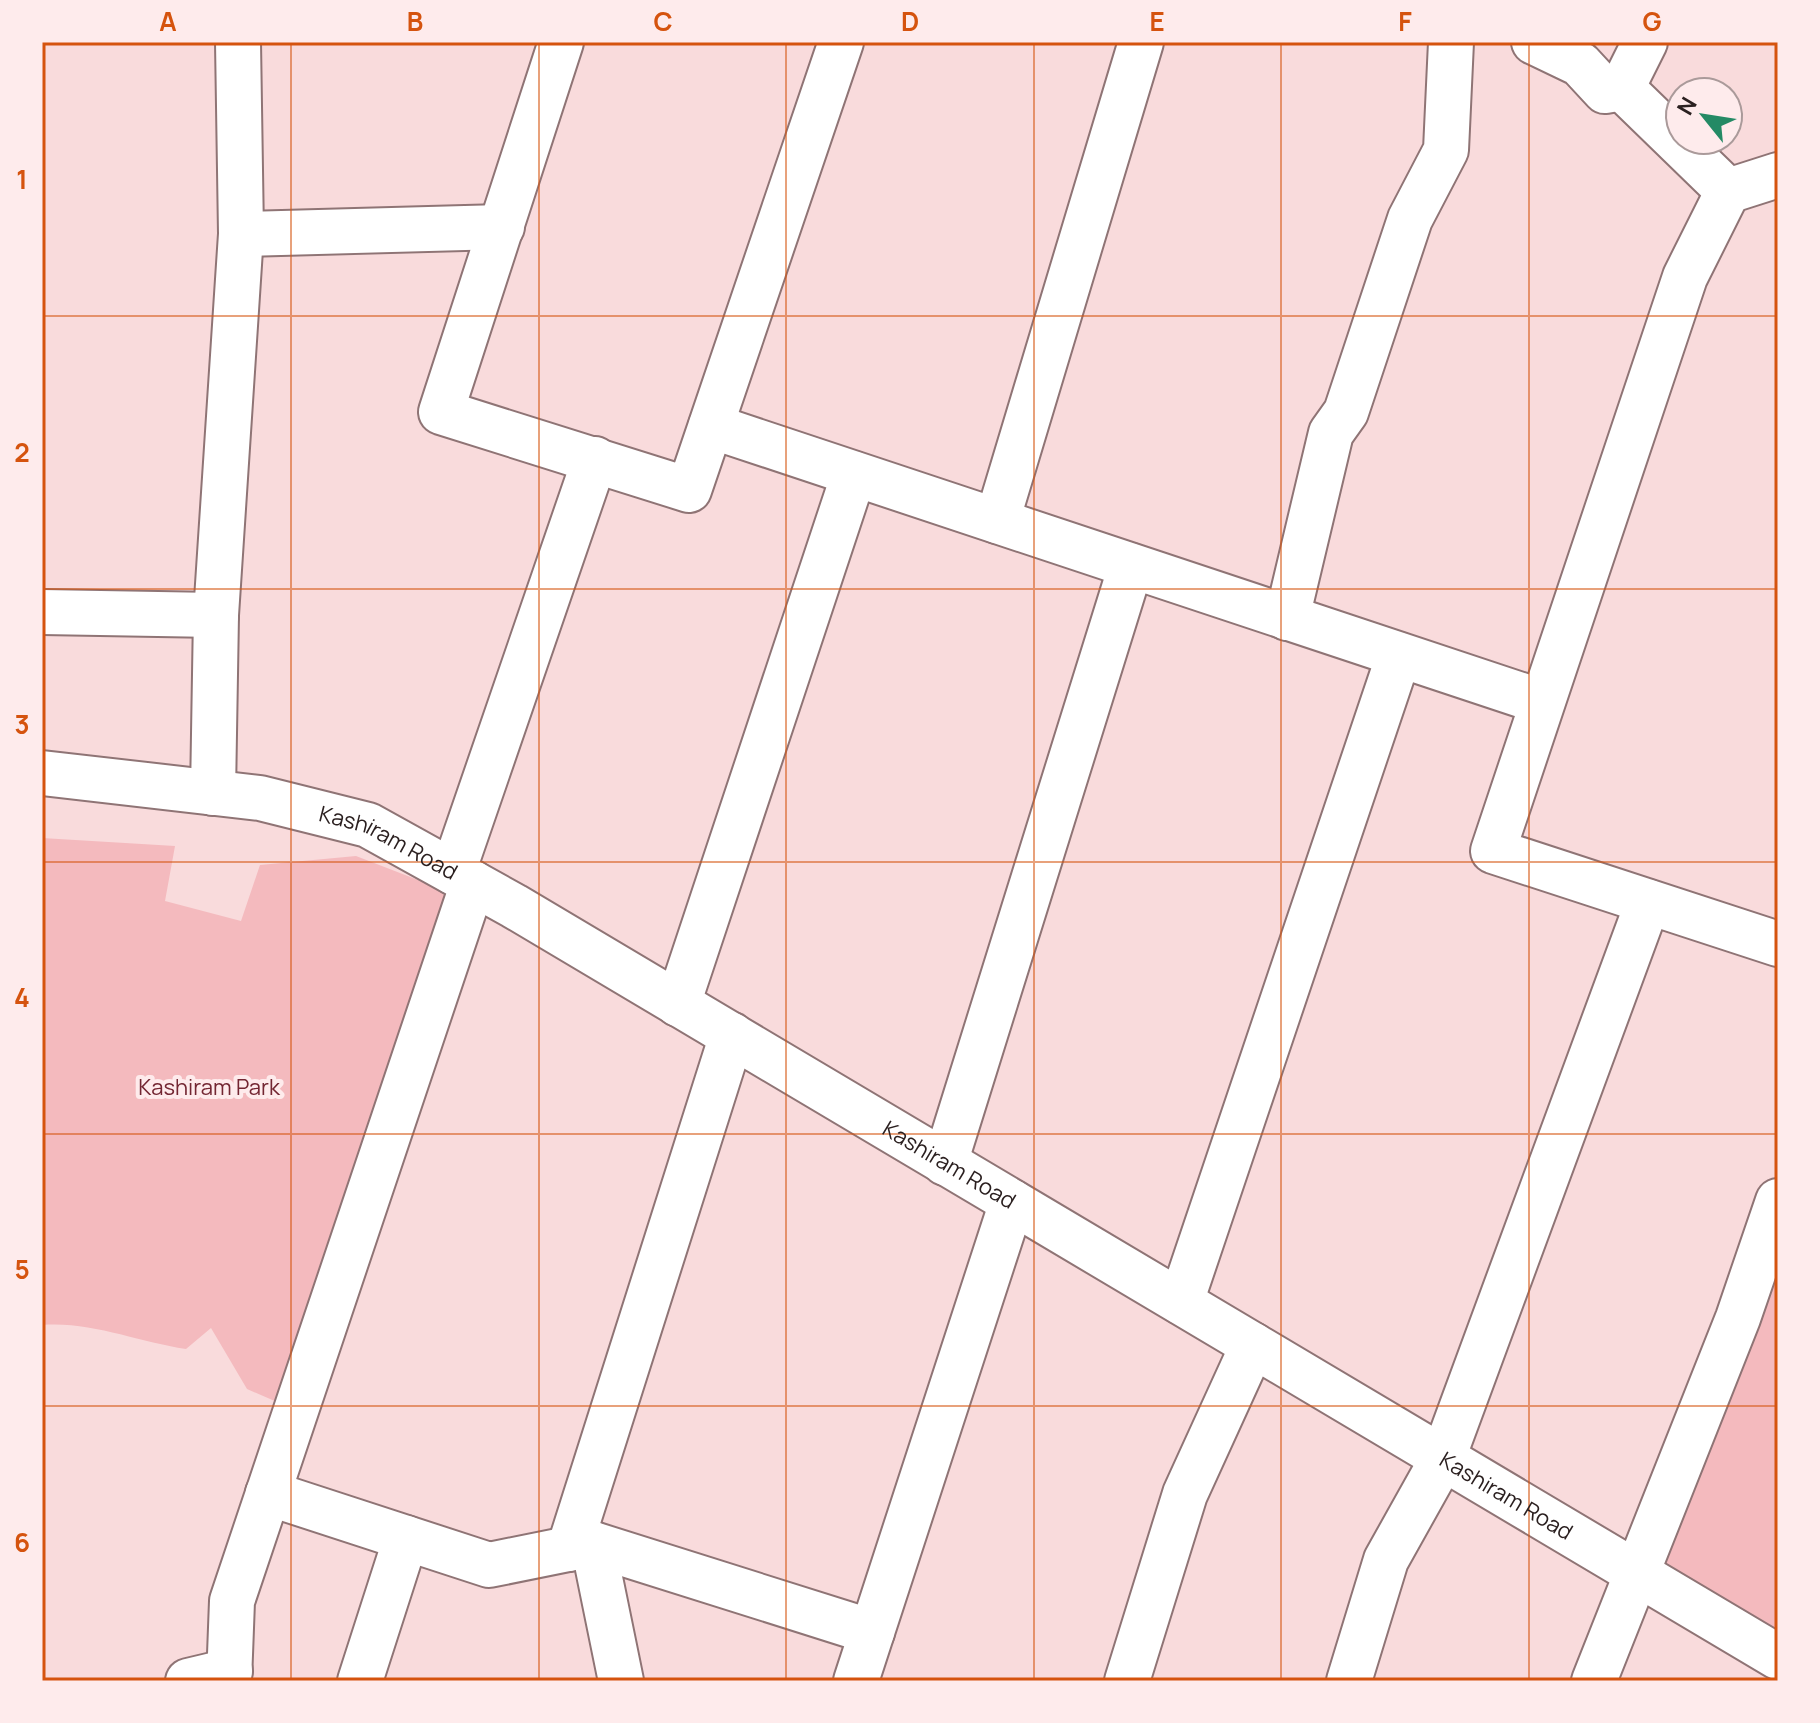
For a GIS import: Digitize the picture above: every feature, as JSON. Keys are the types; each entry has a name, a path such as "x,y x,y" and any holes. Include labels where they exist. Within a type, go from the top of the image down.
{"street":[{"path":"213,793 216,615 241,234 238,42"},
{"path":"561,42 441,412 689,490 841,42"},
{"path":"997,521 1141,42"},
{"path":"1287,618 1331,433 1346,412 1410,219 1446,150 1451,42"},
{"path":"1534,42 1580,64 1605,91 1622,88"},
{"path":"1622,88 1645,42"},
{"path":"1622,88 1728,191"},
{"path":"1777,939 1648,902 1493,851 1685,277 1728,191 1778,175"},
{"path":"241,234 502,227"},
{"path":"711,426 1542,702"},
{"path":"188,1681 230,1676 232,1601 595,459"},
{"path":"678,1004 854,474"},
{"path":"945,1163 1131,566"},
{"path":"42,612 216,615"},
{"path":"1181,1302 1399,655"},
{"name":"Kashiram Road","path":"55,780 260,798 368,825 732,1035 1778,1657"},
{"path":"1349,1681 1386,1560 1443,1458 1648,902"},
{"path":"621,1681 581,1546 732,1035"},
{"path":"1594,1681 1738,1318 1778,1201"},
{"path":"856,1681 1012,1202"},
{"path":"1127,1681 1185,1494 1253,1345"},
{"path":"268,1493 489,1565 581,1546 872,1632"},
{"path":"360,1681 406,1538"}],"green space":[{"name":"Kashiram Park","path":"42,838 175,846 165,901 241,921 260,865 356,856 431,885 451,900 277,1402 247,1389 211,1328 186,1349 78,1326 42,1325"},
{"path":"1778,1243 1778,1643 1657,1568"}]}
